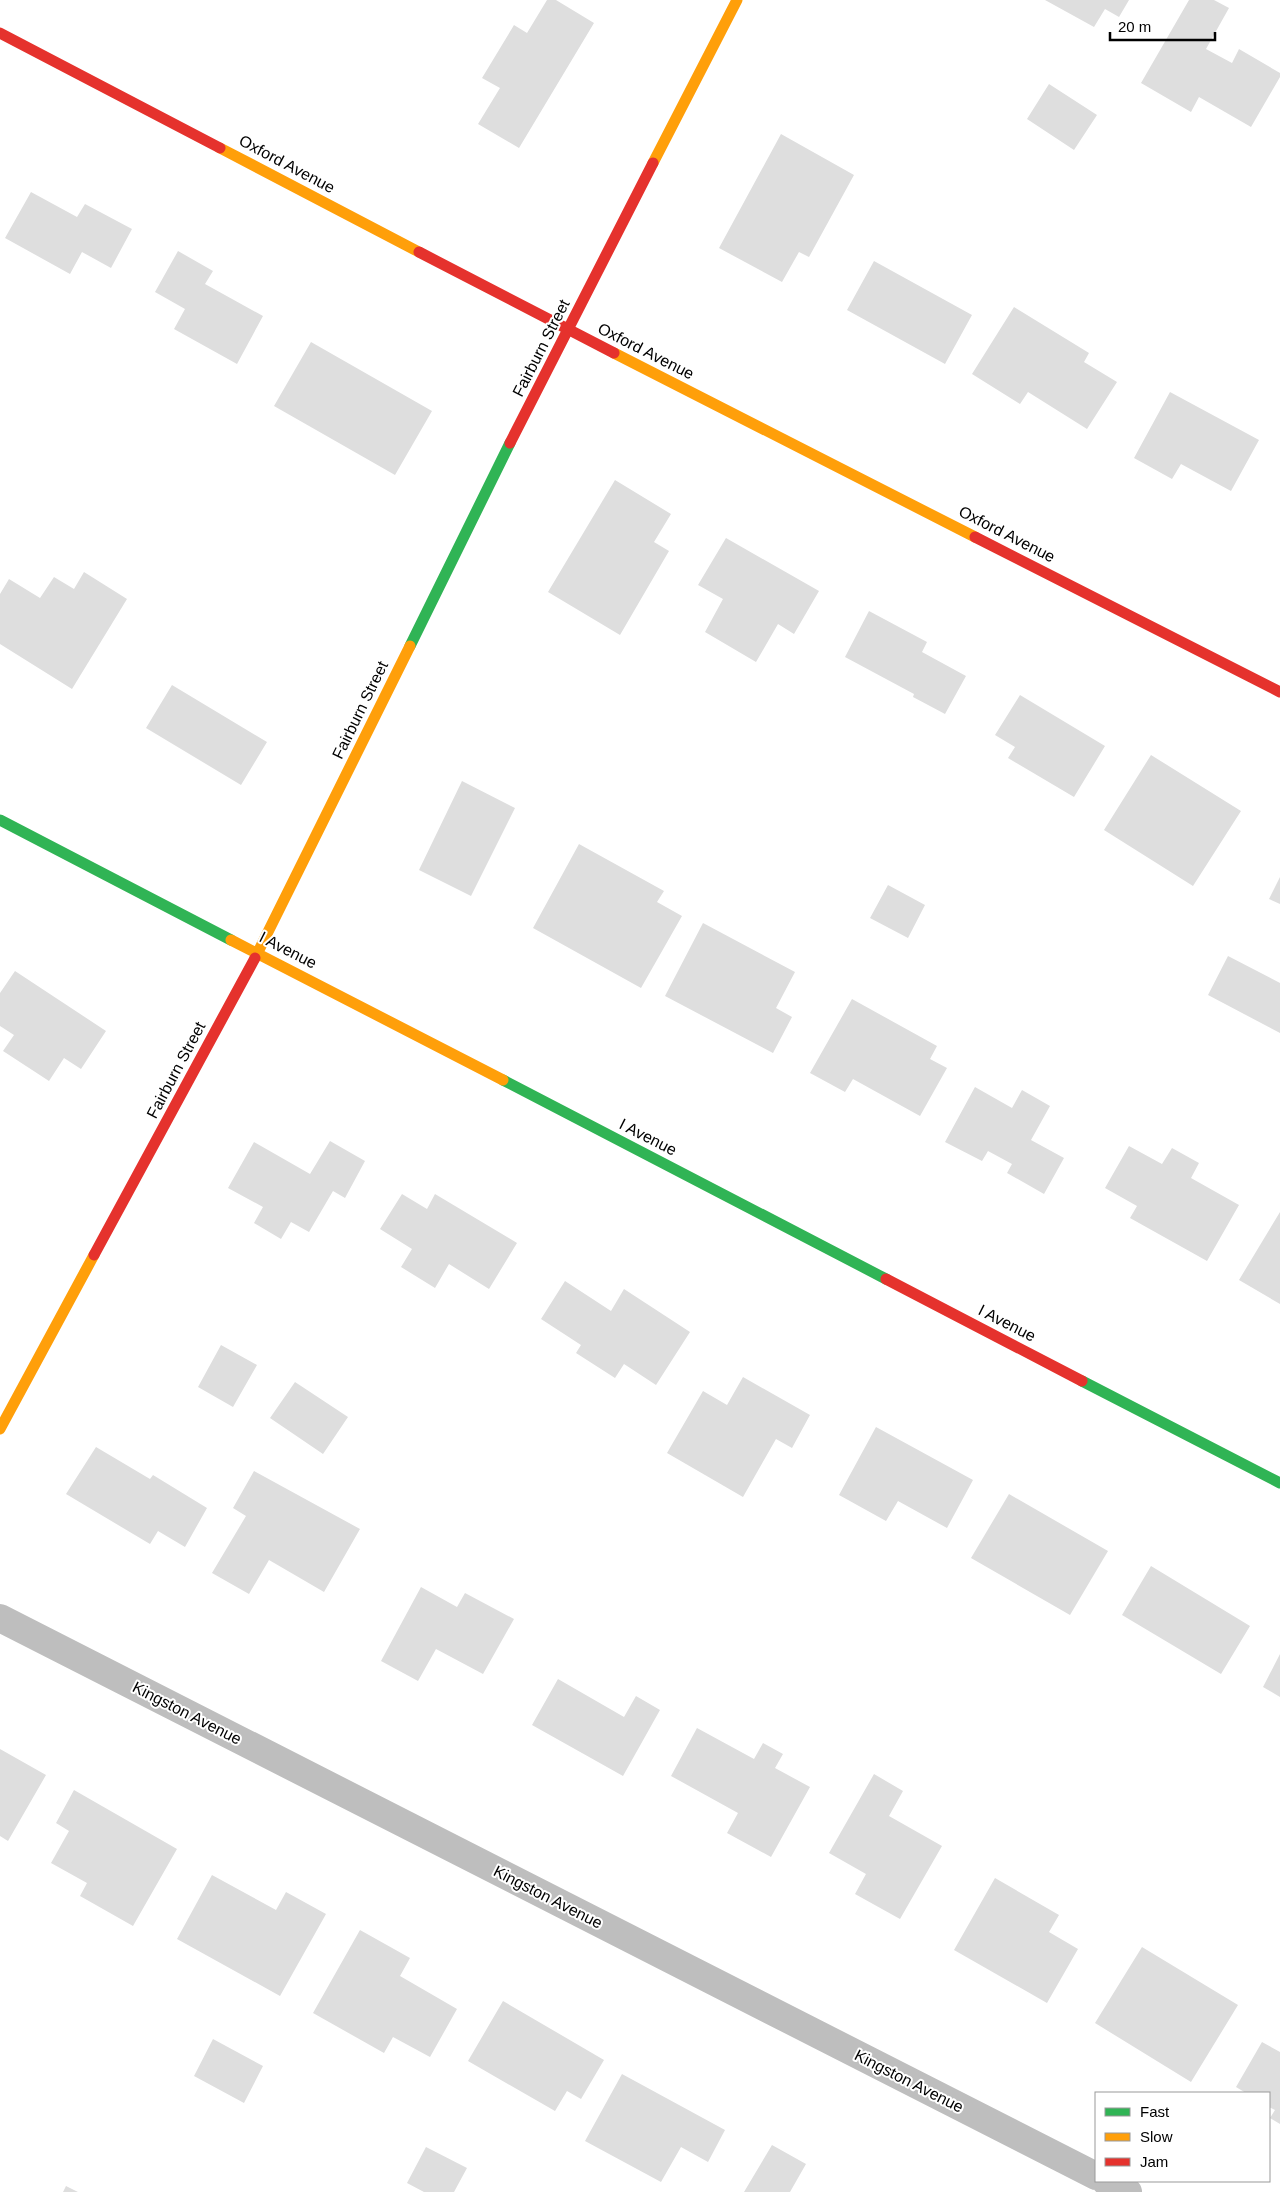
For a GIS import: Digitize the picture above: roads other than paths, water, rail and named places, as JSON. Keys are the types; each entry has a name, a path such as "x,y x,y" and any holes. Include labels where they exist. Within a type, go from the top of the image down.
{"street":[{"name":"Fairburn Street","path":"0,1428 258,953 568,330 737,0"},
{"name":"Oxford Avenue","path":"0,32 568,330 1280,692"},
{"name":"I Avenue","path":"0,820 1280,1483"},
{"name":"Kingston Avenue","path":"0,1618 1095,2175"},
{"path":"1108,2182 1128,2192"}]}
